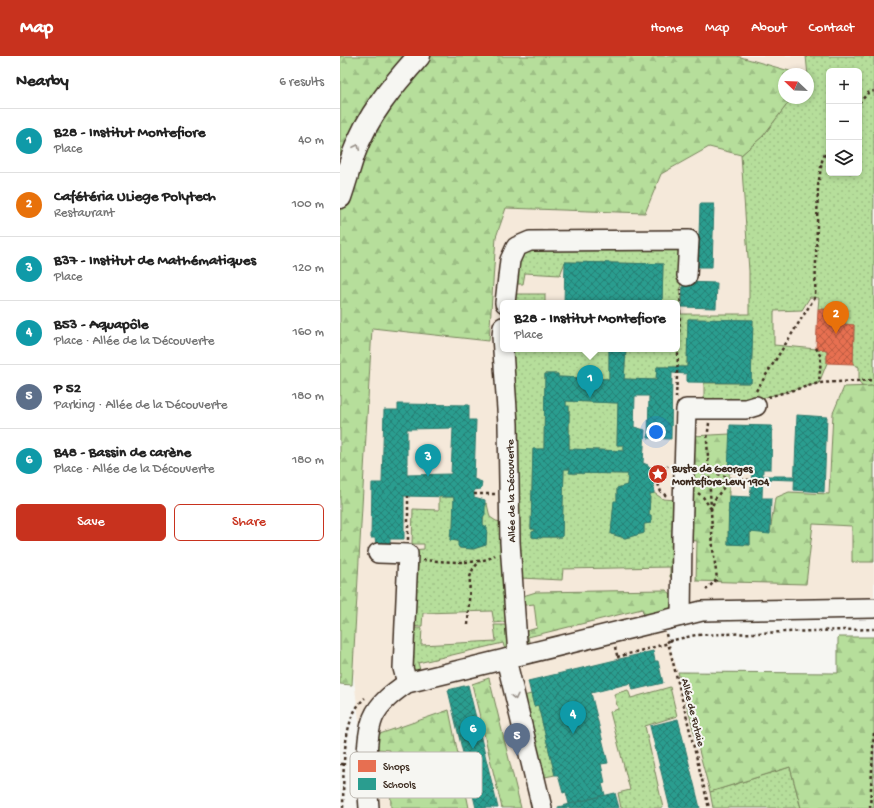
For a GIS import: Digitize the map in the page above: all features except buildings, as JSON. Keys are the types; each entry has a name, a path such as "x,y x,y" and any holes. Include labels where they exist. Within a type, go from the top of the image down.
{"main road":[{"path":"340,197 354,152 374,111 395,82 419,56"}],"street":[{"path":"506,300 510,260 516,247 530,241 688,240 687,276"},
{"name":"Allée de la Découverte","path":"503,352 508,424 512,657 542,808"},
{"path":"681,616 689,488 686,409 751,407"},
{"path":"378,553 408,557 403,668 407,683"},
{"path":"367,752 373,718 385,701 394,692 407,683 702,611 874,608"},
{"path":"369,798 369,808"}],"path":[{"path":"862,100 868,93 874,91"},
{"path":"751,407 815,297 818,186 822,161 826,151"},
{"path":"680,305 681,281 687,276"},
{"path":"816,348 821,357 819,383"},
{"path":"676,401 678,352"},
{"path":"751,407 762,398 819,383 874,380"},
{"path":"706,590 717,579 713,549 707,440 709,409"},
{"path":"709,471 733,479 752,480"},
{"path":"709,471 689,488 703,497 711,510"},
{"path":"711,510 715,499 733,479"},
{"path":"408,496 408,557 465,562 480,560 492,557 510,542"},
{"path":"468,625 470,577 473,569 480,560"},
{"name":"Allée de Futaie","path":"662,621 669,642 709,808"},
{"path":"616,652 617,658 696,635 874,629"},
{"path":"870,808 874,731"},
{"path":"340,764 345,764"}],"shaded area":[{"path":"737,56 874,56 874,603 662,621 678,672 710,792 801,808 370,808 369,798 482,798 482,752 363,752 353,672 372,328 489,341 496,237 506,208 645,213 660,174 709,147 741,155 763,136 787,104 814,104 814,68 779,68"}],"green space":[{"path":"340,56 737,56 779,68 778,104 787,104 763,136 741,155 709,147 661,174 645,213 506,208 496,237 489,341 372,328 352,685 340,684"},
{"path":"806,56 874,56 874,386 862,387 859,381 859,367 853,364 854,325 844,324 844,310 818,309 819,298 810,297 802,310 774,311 774,345 827,350 827,363 819,383 762,398 756,404 704,407 704,383 751,383 753,320 688,319 687,367 657,367 656,380 624,379 626,352 680,352 680,314 749,314 749,271 741,155 763,136 787,104 814,104 814,68 807,68"},
{"path":"682,245 680,314 680,300 662,300 663,264 565,262 560,275 525,273 523,284 511,284 524,247"},
{"path":"508,294 545,294 545,300 508,300"},
{"path":"510,352 609,352 609,379 558,377 558,374 545,374 544,449 533,449 531,529 535,529 535,531 532,532 532,537 562,537 564,469 570,469 570,473 628,474 627,485 617,488 617,501 614,502 611,534 625,538 644,533 644,524 651,523 651,515 649,515 650,494 654,493 663,499 677,500 674,577 670,577 670,567 563,569 562,580 520,578"},
{"path":"874,386 874,562 852,562 852,526 813,524 806,584 696,581 697,541 687,540 692,436 730,434 728,544 750,545 750,532 770,533 775,498 789,492 829,494 833,413 844,387"},
{"path":"566,401 618,403 617,445 624,445 624,451 569,449 569,407 566,406"},
{"path":"439,497 454,497 453,529 451,530 450,540 458,541 459,548 473,549 486,545 487,527 483,525 485,503 487,504 490,517 501,522 511,621 494,623 492,611 423,613 422,626 406,627 412,550 424,549 424,544 412,544 413,509 439,510"},
{"path":"666,590 671,594 672,604 668,612 645,618 642,609 528,637 530,646 527,645 520,633 537,628 534,604 517,606 523,596 536,592"},
{"path":"494,625 512,625 513,642 506,653 503,643 418,663 421,673 408,679 406,628 422,628 421,645 496,641"},
{"path":"838,637 874,637 874,808 801,808 790,767 710,792 678,672 838,673"},
{"path":"489,678 521,808 502,808 472,684"},
{"path":"670,687 677,716 645,726 663,808 621,808 618,793 630,790 610,712 618,709 614,694 628,690 631,698"},
{"path":"531,694 534,706 538,705 555,775 540,778 520,697"},
{"path":"449,710 458,752 389,752 389,750 376,749 374,736"},
{"path":"790,767 801,808 713,808 710,792"},
{"path":"391,798 467,798 469,808 391,808"}],"place":[{"name":"Cafétéria ULiege Polytech","path":"836,334"},
{"name":"B28 - Institut Montefiore","path":"590,398"},
{"name":"Buste de Georges Montefiore-Levy 1904","path":"658,474"},
{"name":"B37 - Institut de Mathématiques","path":"428,477"},
{"name":"B53 - Aquapôle","path":"573,734"},
{"name":"B48 - Bassin de carène","path":"473,749"},
{"name":"P 52","path":"517,756"}]}
